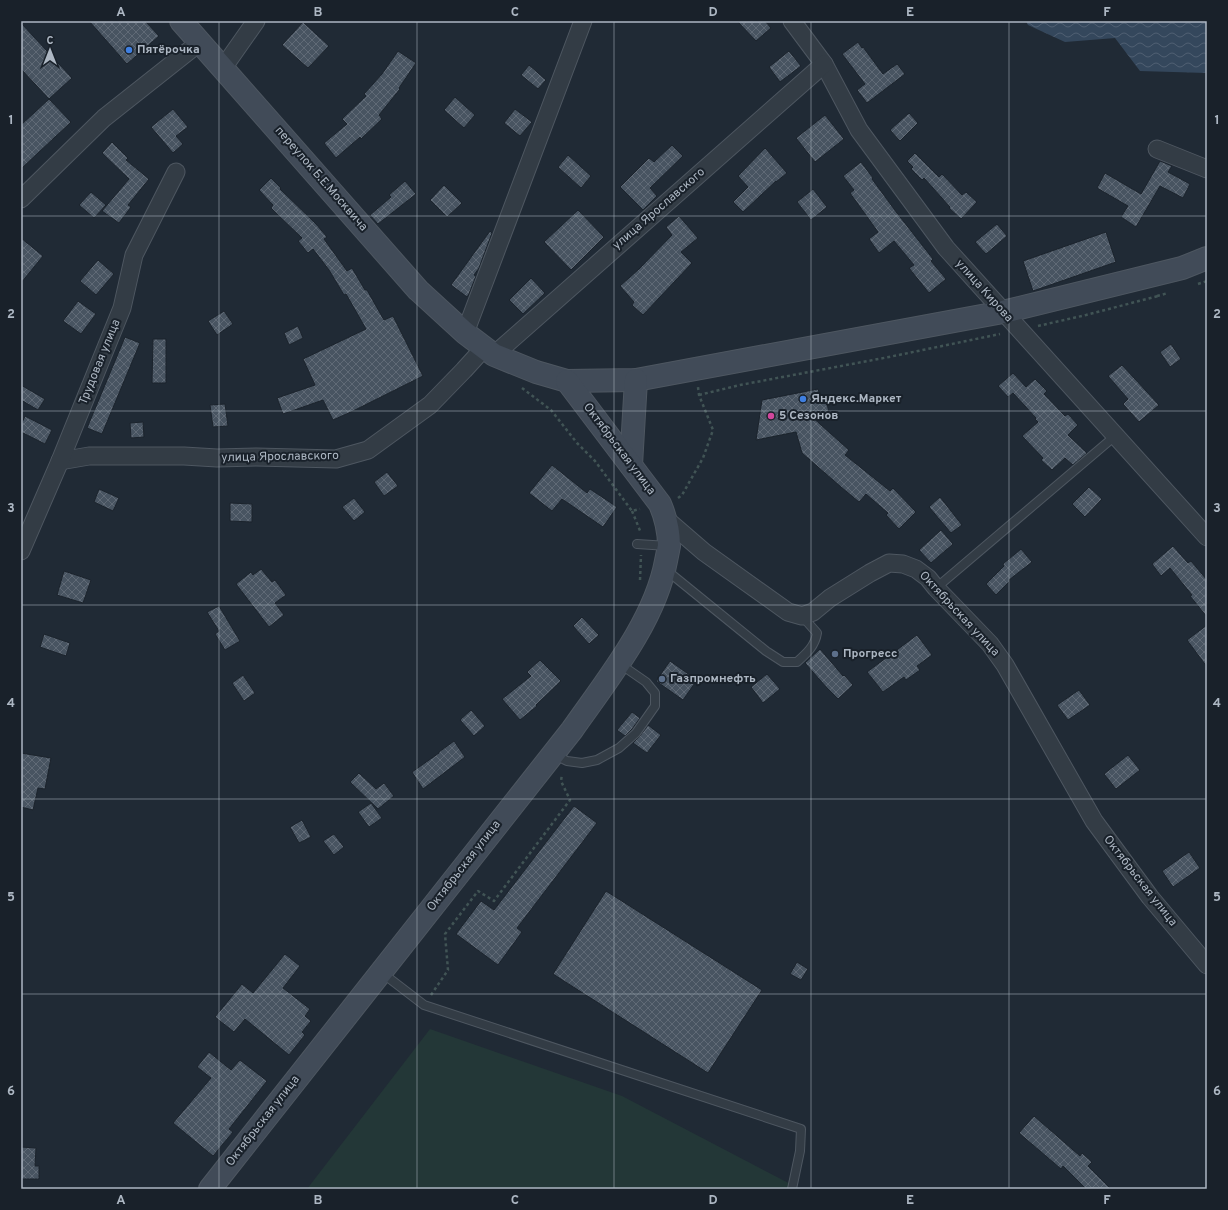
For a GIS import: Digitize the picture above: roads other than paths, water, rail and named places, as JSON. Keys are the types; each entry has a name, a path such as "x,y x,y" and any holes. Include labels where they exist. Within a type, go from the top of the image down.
{"street":[{"name":"переулок Б.Е.Москвича","path":"181,21 418,290 465,333 489,351 536,372 567,381 636,380 1003,312 1182,268 1207,258"},
{"path":"223,68 256,21"},
{"path":"465,333 582,21"},
{"name":"улица Кирова","path":"792,21 824,64 860,130 946,248 1207,537"},
{"path":"21,199 104,118 200,42"},
{"name":"улица Ярославского","path":"60,461 89,456 336,459 368,450 430,405 464,370 489,351 824,64"},
{"path":"1157,149 1207,169"},
{"name":"Трудовая улица","path":"21,551 60,461 122,308 134,255 176,172"},
{"path":"631,465 636,380"},
{"name":"Октябрьская улица","path":"567,381 631,465 664,512 704,552 788,612 802,616 813,612 830,598 889,563 903,564 916,569 928,578 990,644 1005,665 1094,821 1150,897 1204,953"},
{"name":"Октябрьская улица","path":"210,1189 572,730 619,663 648,614 660,586 669,546 664,512"}],"lane":[{"path":"936,588 1115,436"},
{"path":"637,544 669,546"},
{"path":"664,569 766,651 783,662 798,662 810,650 816,641 817,633 802,616"},
{"path":"553,754 567,761 582,763 597,760 619,748 636,733 655,706 655,694 646,682 619,663"},
{"path":"380,972 424,1005 801,1129 800,1150 792,1189"}],"water":[{"path":"1026,21 1207,21 1207,73 1140,71 1115,38 1065,42 1028,25"}],"place":[{"name":"Пятёрочка","path":"129,50"},
{"name":"Яндекс.Маркет","path":"803,399"},
{"name":"5 Сезонов","path":"771,416"},
{"name":"Прогресс","path":"835,654"},
{"name":"Газпромнефть","path":"662,679"}]}
